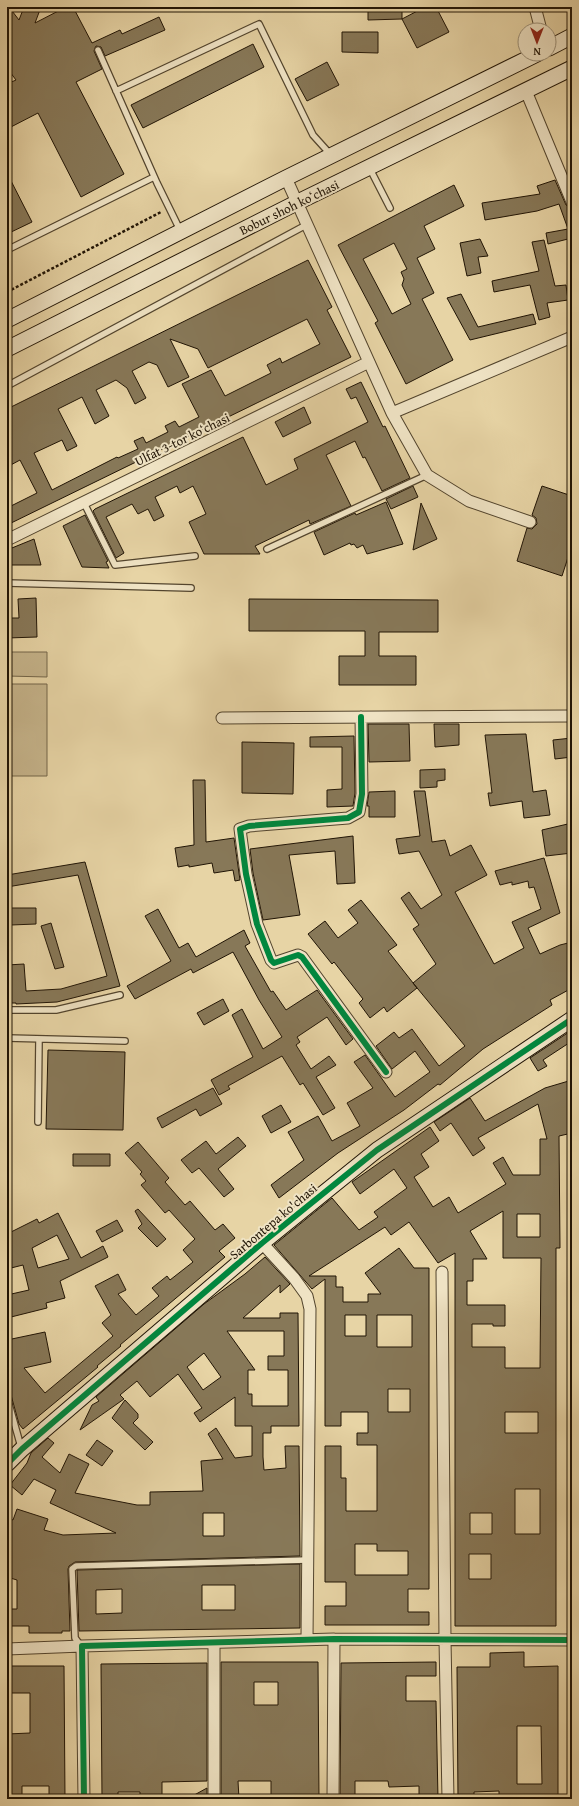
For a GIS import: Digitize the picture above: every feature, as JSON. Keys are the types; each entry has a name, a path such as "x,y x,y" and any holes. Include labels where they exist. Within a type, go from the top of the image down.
{"main road":[{"path":"557,44 572,36"},
{"name":"Bobur shoh koʻchasi","path":"9,317 521,62"},
{"name":"Bobur shoh koʻchasi","path":"7,348 298,202 572,68"},
{"name":"Sarbontepa ko'chasi","path":"7,1464 22,1449 262,1243 377,1150 572,1019"}],"street":[{"path":"535,7 539,22"},
{"path":"526,91 572,202"},
{"path":"286,178 392,413 427,475 469,501 530,522"},
{"path":"392,413 572,337"},
{"name":"Ulfat 3-tor koʻchasi","path":"7,540 369,362"},
{"path":"222,718 572,716"},
{"path":"361,717 362,794 359,812 348,818 249,826 240,829 246,874 257,924 271,960 274,963 298,955 302,957 386,1072"},
{"path":"262,1243 294,1278 307,1296 310,1309 308,1640"},
{"path":"442,1272 448,1799"},
{"path":"333,1799 334,1639"},
{"path":"7,1649 334,1639 572,1640"},
{"path":"214,1643 214,1799"},
{"path":"82,1646 84,1799"}],"lane":[{"path":"116,91 259,24 313,135 332,156"},
{"path":"98,50 154,178 181,232"},
{"path":"369,167 390,208"},
{"path":"7,250 154,178"},
{"path":"7,386 308,224"},
{"path":"267,549 427,475"},
{"path":"84,503 115,565 195,556"},
{"path":"7,583 191,588"},
{"path":"7,1010 56,1010 120,995"},
{"path":"7,1038 125,1041"},
{"path":"38,1122 39,1039"},
{"path":"7,1397 22,1449"},
{"path":"82,1646 75,1638 72,1569 76,1566 308,1560"}],"path":[{"path":"7,292 169,208"}],"shaded area":[{"path":"7,652 47,652 47,677 7,676"},
{"path":"7,684 47,684 47,776 7,776"}],"building":[{"path":"7,7 9,7 19,20 24,7 41,7 35,23 66,7 73,7 92,43 120,30 122,34 159,17 165,30 105,56 101,47 96,46 94,51 102,69 76,82 124,174 81,197 38,113 7,129 7,84 16,80 7,68"},
{"path":"368,7 402,7 402,19 368,20"},
{"path":"425,7 436,7 449,32 417,48 402,19"},
{"path":"342,32 378,32 378,53 342,52"},
{"path":"253,44 264,67 143,128 131,105"},
{"path":"327,62 339,85 307,101 295,79"},
{"path":"7,173 32,222 7,234"},
{"path":"555,180 566,205 572,209 572,238 548,244 546,233 568,229 559,204 537,211 485,220 482,203 540,194 537,186"},
{"path":"454,185 464,206 424,226 435,249 417,258 434,293 422,299 453,360 406,384 375,323 378,321 338,245","holes":["394,243 407,269 401,272 404,279 402,285 411,304 392,314 363,259"]},
{"path":"480,239 488,256 478,257 481,273 467,276 460,243"},
{"path":"544,240 555,286 566,285 568,300 547,303 550,317 539,320 530,285 494,292 492,281 539,271 532,242"},
{"path":"308,260 332,307 327,310 351,357 7,525 7,508 37,493 20,460 7,467 7,409","holes":["307,319 320,344 282,363 280,358 267,365 271,373 225,396 211,370 182,384 199,417 179,427 175,421 165,426 168,432 146,443 143,437 134,441 138,449 118,458 117,457 52,490 34,453 62,440 67,451 77,446 58,409 82,397 95,424 109,416 96,390 116,380 127,388 135,404 146,398 132,371 149,362 157,365 168,387 189,377 170,339 198,349 208,368"]},
{"path":"461,294 478,327 533,314 536,324 470,340 447,298"},
{"path":"361,382 383,427 385,426 410,478 382,491 355,441 326,455 351,506 310,524 309,520 255,546 260,554 204,554 189,522 206,514 193,486 180,493 177,486 155,497 164,516 154,521 148,509 138,514 132,504 106,517 124,553 116,558 93,511 95,509 243,437 266,485 298,469 294,459 368,422 356,397 351,399 346,389"},
{"path":"304,407 311,423 283,437 275,422"},
{"path":"413,486 418,497 391,509 386,499"},
{"path":"542,486 572,496 572,545 562,576 517,561 527,528 532,529 537,524 536,518 532,515"},
{"path":"386,502 403,544 367,554 363,545 357,548 354,544 351,545 350,543 324,555 314,532 355,513 356,515"},
{"path":"421,503 437,539 413,550"},
{"path":"85,515 108,561 106,562 109,568 82,567 63,526"},
{"path":"34,539 41,565 7,565 7,550"},
{"path":"36,598 37,637 7,638 7,618 19,618 18,599"},
{"path":"249,599 438,600 438,632 379,632 379,656 416,656 416,685 339,685 339,656 365,656 365,631 249,631"},
{"path":"368,724 409,724 410,761 369,762"},
{"path":"434,724 459,724 459,745 435,747"},
{"path":"526,734 533,792 546,790 550,815 524,818 522,801 490,806 488,793 492,793 485,735"},
{"path":"354,736 355,793 353,806 327,807 327,790 342,789 342,747 310,747 310,737"},
{"path":"572,738 572,757 555,759 553,740"},
{"path":"242,742 294,743 293,794 242,793"},
{"path":"445,769 445,780 437,781 437,787 420,788 420,770"},
{"path":"193,780 205,780 206,842 234,838 240,880 235,881 233,870 214,873 212,863 189,867 189,865 178,867 175,848 194,845"},
{"path":"395,791 395,817 369,817 369,806 367,806 369,792"},
{"path":"414,791 425,791 432,842 445,840 450,856 471,845 487,875 455,892 494,964 524,948 512,922 541,909 534,887 529,888 528,881 512,885 512,882 500,885 495,871 544,858 560,913 528,928 540,954 560,945 572,942 572,988 550,1000 552,1005 483,1049 440,1085 438,1084 404,1110 338,1153 279,1198 271,1185 304,1160 288,1132 318,1116 332,1141 360,1126 347,1103 373,1088 354,1062 365,1055 395,1097 430,1072 415,1051 392,1069 376,1046 394,1032 399,1038 412,1029 439,1066 465,1046 413,983 436,964 413,929 419,925 401,898 409,892 421,909 442,895 419,851 399,854 396,839 420,836"},
{"path":"572,823 572,853 546,856 542,830"},
{"path":"353,836 355,883 337,884 335,851 289,855 300,915 263,920 253,873 250,849"},
{"path":"85,862 120,986 57,1002 7,1003 7,965 24,964 26,991 61,989 107,976 78,875 7,887 7,875"},
{"path":"361,900 397,945 388,951 417,988 387,1012 384,1007 370,1018 359,1003 363,999 334,962 332,964 308,934 325,921 338,938 358,923 348,910"},
{"path":"10,908 36,908 36,924 11,925"},
{"path":"158,909 179,948 188,943 196,957 244,930 250,943 245,946 271,992 273,991 286,1010 317,990 353,1039 346,1045 327,1017 297,1037 300,1042 296,1045 311,1069 329,1056 336,1065 316,1077 335,1108 323,1115 303,1083 300,1085 282,1056 228,1086 230,1089 219,1095 211,1080 253,1057 232,1015 242,1009 263,1049 282,1037 259,1000 233,952 193,973 191,969 135,999 127,986 171,961 145,916"},
{"path":"51,923 64,967 55,969 41,926"},
{"path":"223,999 229,1011 204,1025 197,1013"},
{"path":"572,1030 572,1041 543,1060 547,1066 538,1071 530,1058"},
{"path":"48,1050 125,1052 123,1130 46,1129"},
{"path":"572,1080 572,1133 559,1136 560,1248 556,1248 556,1626 455,1626 455,1253 438,1263 409,1222 391,1235 385,1227 309,1276 336,1276 336,1287 343,1287 343,1302 368,1302 368,1294 381,1294 365,1273 399,1248 414,1268 429,1268 429,1589 408,1589 408,1612 429,1612 429,1625 325,1625 325,1606 346,1606 346,1582 325,1582 325,1446 341,1446 341,1478 346,1478 346,1511 377,1511 377,1445 357,1445 357,1433 368,1433 368,1412 341,1412 341,1426 325,1426 325,1279 312,1289 274,1245 332,1198 359,1230 378,1217 374,1212 407,1188 394,1169 360,1194 352,1182 430,1127 439,1141 421,1154 429,1167 414,1177 433,1207 449,1197 458,1213 506,1184 493,1163 503,1157 513,1175 540,1175 540,1139 547,1139 538,1104 478,1138 485,1148 473,1156 451,1123 440,1131 434,1122 470,1098 485,1121 545,1088","holes":["503,1211 503,1258 541,1258 540,1368 505,1368 505,1347 472,1347 472,1324 493,1324 493,1326 505,1326 505,1305 467,1305 467,1281 473,1281 473,1259 487,1259 470,1231","517,1214 540,1214 540,1237 517,1237","345,1315 366,1315 366,1336 345,1336","377,1315 412,1315 412,1347 377,1347","388,1389 410,1389 410,1412 388,1412","505,1412 538,1412 538,1433 505,1433","515,1489 540,1489 540,1534 515,1534","470,1513 492,1513 492,1534 470,1534","355,1544 377,1544 377,1551 408,1551 408,1575 355,1575","469,1554 491,1554 491,1579 469,1579"]},
{"path":"213,1088 222,1104 200,1116 196,1109 162,1128 157,1118"},
{"path":"281,1105 291,1122 271,1133 262,1116"},
{"path":"238,1137 246,1146 218,1169 234,1189 224,1197 199,1168 192,1173 181,1160 206,1141 216,1154"},
{"path":"138,1142 169,1178 165,1182 185,1205 190,1201 215,1230 223,1224 235,1238 219,1251 225,1257 120,1345 121,1346 97,1366 98,1367 23,1429 19,1424 11,1395 7,1391 7,1340 45,1332 51,1362 24,1368 45,1393 113,1336 102,1323 111,1315 95,1286 118,1274 126,1290 118,1294 136,1315 159,1296 152,1288 167,1276 170,1280 193,1262 183,1250 195,1239 169,1210 165,1213 141,1185 146,1181 140,1174 142,1172 125,1153"},
{"path":"73,1154 110,1154 110,1166 73,1166"},
{"path":"138,1209 166,1239 157,1247 138,1228 142,1224 135,1211"},
{"path":"58,1213 81,1258 103,1246 108,1257 60,1281 65,1298 46,1303 47,1308 7,1318 7,1295 29,1290 23,1265 7,1269 7,1234 37,1219 39,1223","holes":["57,1235 69,1259 38,1268 32,1248"]},
{"path":"117,1220 123,1231 102,1242 96,1231"},
{"path":"265,1257 290,1284 280,1293 280,1285 243,1318 280,1318 280,1313 298,1313 299,1426 271,1426 271,1433 263,1433 263,1457 264,1470 286,1468 285,1446 299,1446 300,1556 75,1562 69,1566 68,1569 70,1631 62,1631 62,1633 29,1633 29,1626 7,1626 7,1609 17,1609 17,1580 7,1577 7,1518 13,1520 17,1509 48,1519 44,1530 63,1535 116,1533 50,1503 56,1490 34,1479 22,1495 10,1485 27,1463 31,1453 48,1438 54,1443 42,1457 60,1473 69,1454 89,1464 75,1493 137,1505 150,1505 150,1492 203,1491 201,1461 223,1459 208,1434 216,1428 235,1458 252,1456 252,1426 235,1426 235,1397 200,1422 194,1413 202,1408 178,1374 150,1397 137,1381 120,1395 124,1399 80,1430 92,1405 99,1401 96,1397 204,1304 245,1274","holes":["227,1331 284,1331 284,1356 268,1356 268,1370 288,1370 288,1406 252,1406 252,1394 248,1394 248,1370 255,1370","204,1353 221,1377 203,1390 187,1367","203,1513 224,1513 224,1536 203,1536"]},
{"path":"125,1400 138,1414 138,1418 133,1423 153,1442 145,1450 112,1418"},
{"path":"97,1440 113,1451 102,1466 86,1455"},
{"path":"300,1564 300,1628 79,1631 77,1570","holes":["202,1585 235,1585 235,1610 202,1610","122,1589 122,1613 96,1614 96,1590"]},
{"path":"524,1652 524,1667 558,1666 558,1799 499,1799 499,1791 474,1792 474,1799 458,1799 457,1667 490,1667 490,1653","holes":["517,1726 541,1726 542,1784 517,1784"]},
{"path":"221,1662 318,1662 319,1799 271,1799 271,1781 238,1781 239,1799 221,1799","holes":["254,1682 278,1682 278,1705 254,1705"]},
{"path":"436,1662 436,1676 406,1676 406,1701 436,1701 438,1799 419,1799 419,1786 389,1787 388,1781 355,1781 355,1799 340,1799 341,1663"},
{"path":"207,1663 207,1781 162,1782 162,1799 140,1799 140,1792 118,1792 118,1799 102,1799 101,1664"},
{"path":"7,1666 64,1666 65,1799 49,1799 49,1786 22,1786 22,1799 7,1799 7,1734 30,1733 30,1693 7,1693"},
{"path":"207,1788 207,1799 187,1799"}],"cycle path":[{"path":"361,717 362,794 359,812 348,818 249,826 240,829 246,874 257,924 271,960 274,963 298,955 302,957 386,1072"},
{"path":"7,1464 22,1449 262,1243 377,1150 572,1019"},
{"path":"84,1799 82,1646 334,1639 572,1640"}]}
